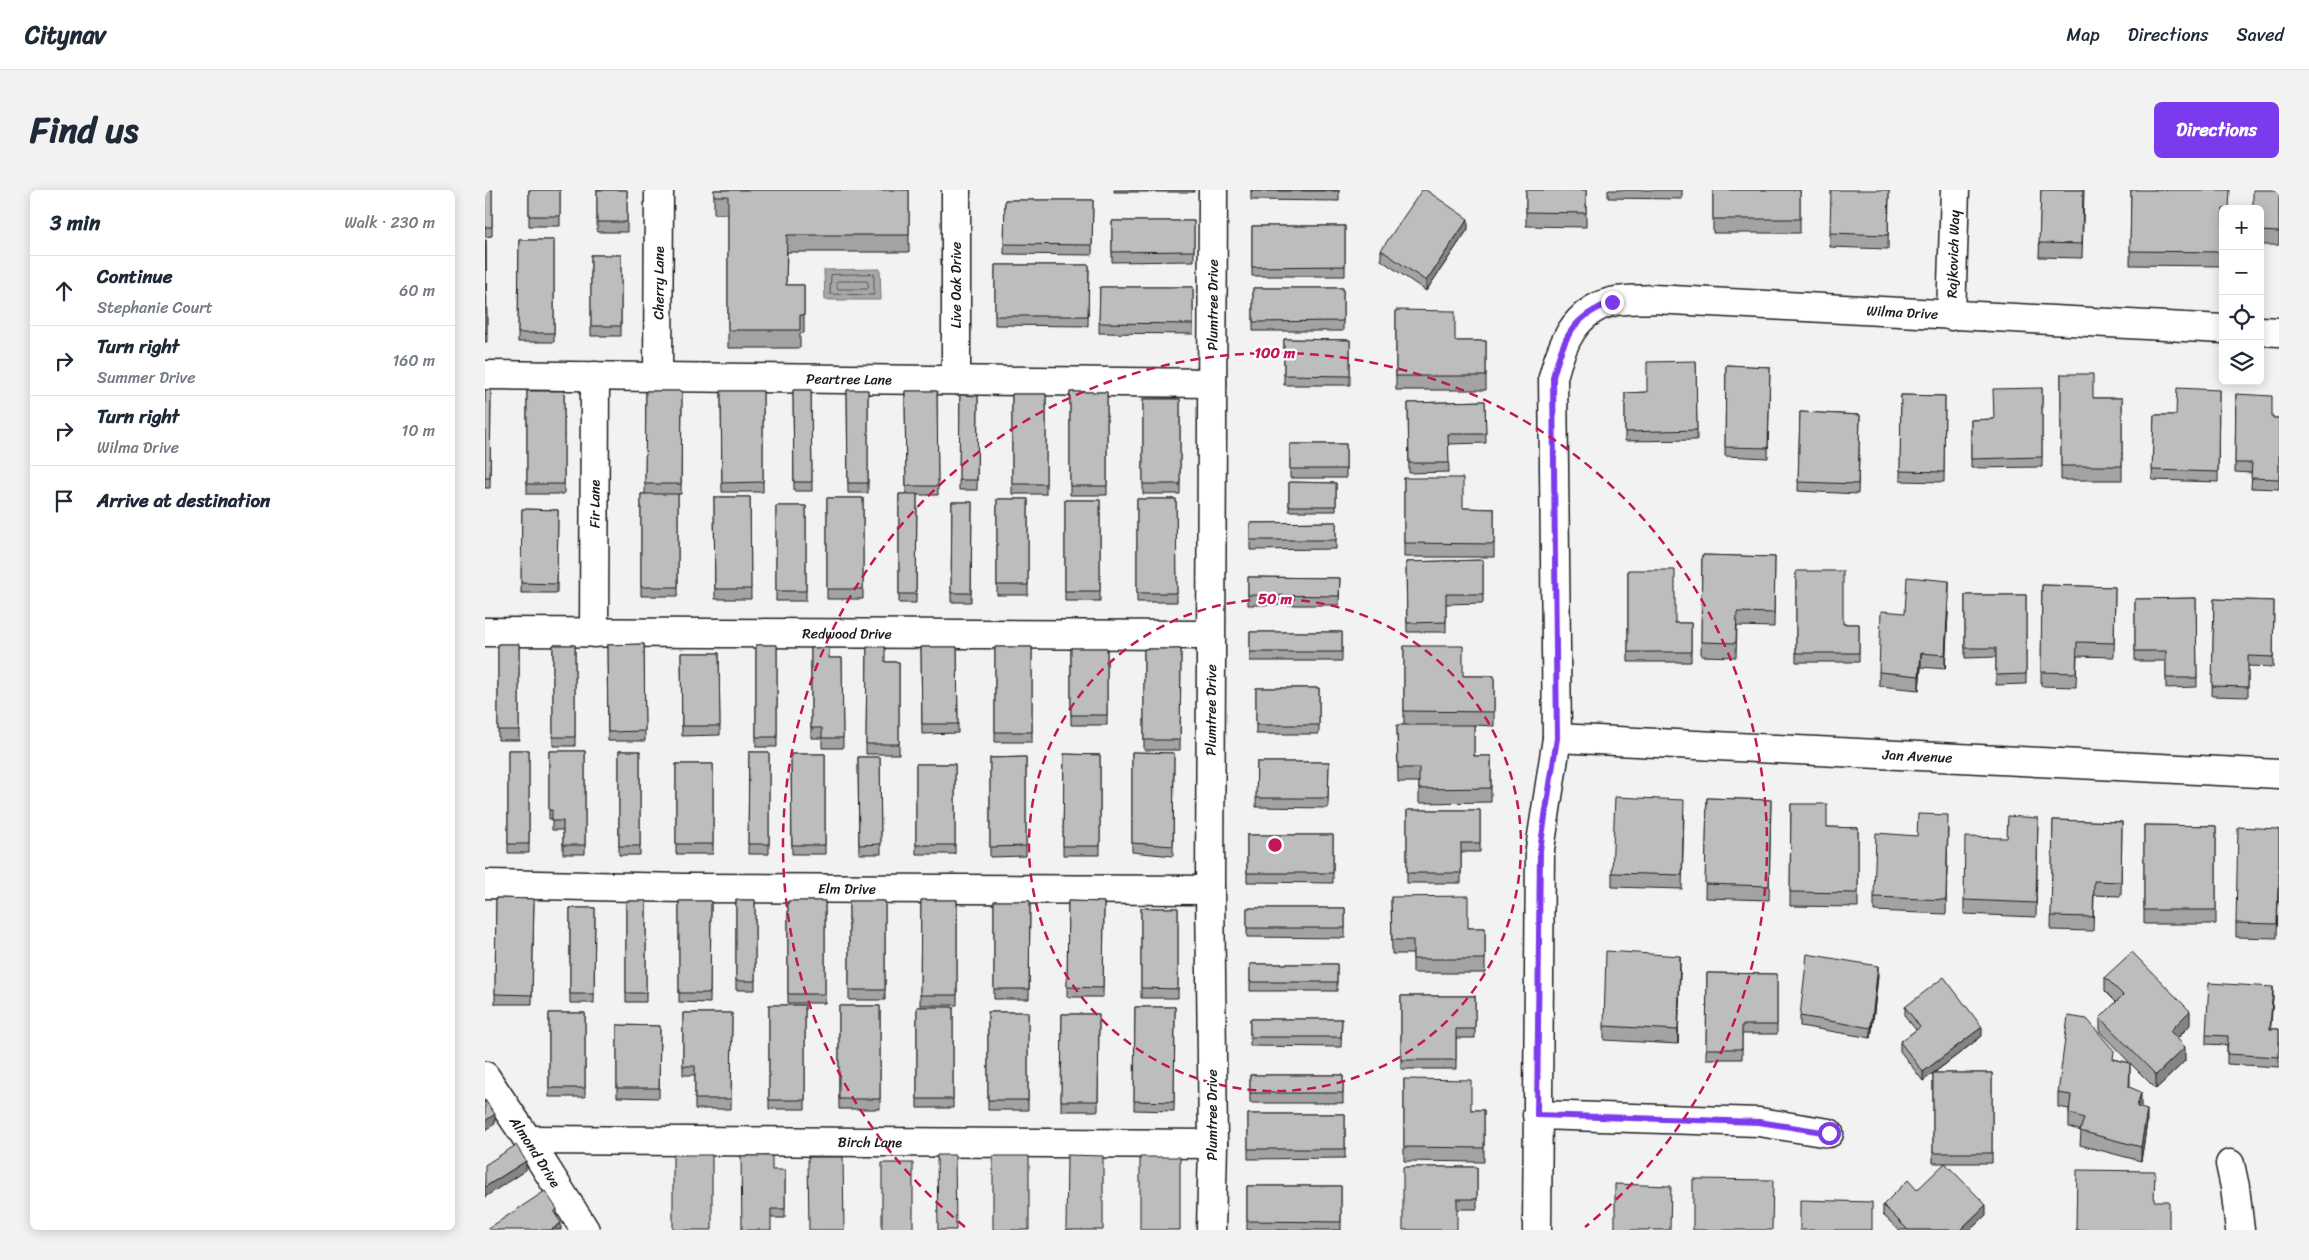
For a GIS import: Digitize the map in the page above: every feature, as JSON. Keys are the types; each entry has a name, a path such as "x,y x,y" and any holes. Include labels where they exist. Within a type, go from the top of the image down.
{"street":[{"name":"Cherry Lane","path":"658,377 659,190"},
{"name":"Live Oak Drive","path":"956,190 956,380"},
{"name":"Plumtree Drive","path":"1211,1230 1213,1144 1210,890 1213,190"},
{"name":"Rajkovich Way","path":"1951,316 1955,190"},
{"name":"Wilma Drive","path":"1557,738 1553,377 1561,348 1567,336 1585,315 1593,309 1612,302 1653,299 2219,329"},
{"path":"2264,331 2279,332"},
{"name":"Peartree Lane","path":"485,375 1212,383"},
{"name":"Fir Lane","path":"594,633 595,376"},
{"name":"Redwood Drive","path":"485,632 1211,635"},
{"name":"Jan Avenue","path":"1557,738 2279,774"},
{"path":"1537,1230 1540,850 1557,738"},
{"name":"Elm Drive","path":"485,884 695,888 1210,890"},
{"name":"Almond Drive","path":"485,1076 585,1230"},
{"path":"1537,1115 1759,1122 1829,1133"},
{"name":"Birch Lane","path":"528,1140 1213,1144"},
{"path":"2230,1164 2240,1230"}],"water":[{"path":"880,269 881,300 825,300 824,270"}],"building":[{"path":"485,190 492,190 492,227 485,227"},
{"path":"529,190 560,190 560,216 529,216"},
{"path":"597,190 627,190 627,222 597,222"},
{"path":"714,190 909,190 909,235 787,235 786,285 804,285 804,315 800,315 800,330 728,330 728,196 714,196"},
{"path":"1339,190 1339,191 1251,191"},
{"path":"1422,190 1426,190 1468,219 1426,281 1381,250"},
{"path":"1526,190 1586,190 1586,213 1526,212"},
{"path":"1713,190 1800,190 1800,219 1713,219"},
{"path":"1831,190 1889,190 1888,235 1830,233"},
{"path":"2041,190 2083,190 2082,244 2039,243"},
{"path":"2131,190 2230,190 2229,205 2219,205 2219,252 2130,251"},
{"path":"2253,190 2279,190 2279,232 2264,231 2264,205 2253,205"},
{"path":"1005,200 1093,200 1092,245 1004,244"},
{"path":"1112,221 1194,221 1194,251 1112,252"},
{"path":"1252,226 1345,226 1345,266 1252,267"},
{"path":"486,240 487,333 485,333"},
{"path":"519,240 554,240 554,333 518,333"},
{"path":"591,255 621,255 621,326 591,326"},
{"path":"995,265 1089,265 1088,316 995,316"},
{"path":"1100,287 1193,287 1193,324 1099,323"},
{"path":"1253,288 1343,288 1343,321 1253,322"},
{"path":"1396,310 1455,311 1455,341 1486,341 1486,376 1396,376"},
{"path":"1284,339 1350,340 1350,376 1284,375"},
{"path":"1696,361 1697,430 1625,432 1625,393 1647,392 1647,362"},
{"path":"1726,365 1770,367 1768,448 1725,447"},
{"path":"2061,374 2093,374 2093,398 2122,398 2122,466 2061,466"},
{"path":"2042,388 2042,457 1971,459 1971,420 1994,419 1993,389"},
{"path":"2177,388 2219,390 2218,472 2152,470 2154,415 2176,415"},
{"path":"485,390 491,390 490,478 485,478"},
{"path":"793,390 811,390 812,482 794,482"},
{"path":"847,390 868,390 868,483 848,483"},
{"path":"527,391 564,391 564,484 527,484"},
{"path":"646,391 682,391 681,484 645,484"},
{"path":"721,391 763,391 763,482 722,483"},
{"path":"905,391 937,391 938,486 906,486"},
{"path":"1070,392 1107,392 1107,486 1070,486"},
{"path":"1012,394 1046,394 1046,484 1012,484"},
{"path":"2236,394 2272,396 2272,418 2279,418 2279,479 2251,478 2252,463 2235,463"},
{"path":"960,395 978,396 977,480 959,480"},
{"path":"1901,395 1945,396 1944,472 1900,471"},
{"path":"1143,399 1180,399 1180,484 1143,484"},
{"path":"1485,401 1486,434 1448,434 1449,463 1409,463 1408,403"},
{"path":"1800,412 1860,415 1858,484 1798,482"},
{"path":"1290,444 1346,444 1346,469 1290,469"},
{"path":"1404,478 1463,478 1463,508 1494,509 1494,544 1404,543"},
{"path":"1289,482 1336,483 1336,506 1289,506"},
{"path":"641,494 678,494 678,587 641,587"},
{"path":"899,494 917,494 916,594 899,594"},
{"path":"714,497 750,497 751,589 715,589"},
{"path":"827,498 863,498 863,589 827,589"},
{"path":"997,499 1028,499 1028,585 997,585"},
{"path":"1137,499 1176,499 1177,593 1137,593"},
{"path":"1065,500 1100,500 1100,591 1065,591"},
{"path":"952,502 972,502 971,593 951,593"},
{"path":"776,506 806,506 806,591 776,591"},
{"path":"522,509 558,510 557,584 521,583"},
{"path":"1336,522 1336,540 1250,540 1250,523"},
{"path":"1702,555 1775,557 1774,613 1737,612 1736,643 1701,642"},
{"path":"1483,560 1483,594 1446,594 1446,622 1407,623 1406,562"},
{"path":"1628,570 1675,570 1675,623 1691,623 1691,652 1628,652"},
{"path":"1796,571 1843,571 1843,624 1859,624 1859,653 1796,653"},
{"path":"1248,577 1340,578 1339,596 1248,595"},
{"path":"1907,577 1949,581 1945,655 1921,653 1919,676 1879,672 1881,611 1905,613"},
{"path":"2042,585 2115,587 2114,643 2077,642 2076,673 2041,672"},
{"path":"1965,595 2026,595 2026,674 1996,675 1996,648 1965,648"},
{"path":"2196,598 2197,678 2166,678 2166,651 2135,651 2135,599"},
{"path":"2214,599 2274,601 2273,657 2248,656 2248,687 2212,686"},
{"path":"1250,632 1342,632 1342,652 1250,652"},
{"path":"498,644 519,644 519,730 498,730"},
{"path":"644,644 645,731 608,732 607,645"},
{"path":"553,645 575,645 575,737 553,737"},
{"path":"756,645 777,645 777,737 756,737"},
{"path":"1404,646 1463,646 1463,676 1494,676 1494,712 1404,711"},
{"path":"867,647 885,647 885,662 899,662 899,744 866,744"},
{"path":"921,647 957,647 958,724 922,724"},
{"path":"995,647 1032,647 1032,732 995,732"},
{"path":"811,648 829,648 829,658 842,658 843,738 822,738 822,728 811,728"},
{"path":"1071,648 1107,648 1107,715 1071,715"},
{"path":"1144,649 1181,649 1180,740 1144,740"},
{"path":"681,653 719,653 720,726 682,726"},
{"path":"1256,688 1319,688 1319,725 1256,725"},
{"path":"1397,725 1474,725 1474,756 1491,756 1491,788 1419,789 1419,768 1398,768"},
{"path":"508,750 529,750 529,844 508,844"},
{"path":"549,751 585,751 585,845 563,845 563,821 552,821 552,810 549,810"},
{"path":"619,751 640,751 640,846 619,846"},
{"path":"749,752 769,752 769,844 748,844"},
{"path":"1132,752 1174,753 1173,846 1132,843"},
{"path":"791,754 825,754 825,845 792,845"},
{"path":"1064,754 1100,755 1100,846 1063,846"},
{"path":"858,757 880,757 881,844 859,845"},
{"path":"1026,757 1026,846 990,847 990,758"},
{"path":"1257,762 1329,762 1328,798 1256,798"},
{"path":"676,764 713,764 713,844 676,844"},
{"path":"916,764 955,764 955,845 916,845"},
{"path":"1615,797 1684,800 1682,875 1612,873"},
{"path":"1707,798 1771,800 1769,886 1705,884"},
{"path":"1791,804 1827,804 1827,827 1858,828 1858,893 1790,892"},
{"path":"1407,810 1480,810 1480,843 1461,843 1461,873 1407,873"},
{"path":"1918,814 1948,815 1946,900 1874,897 1876,833 1917,836"},
{"path":"2008,816 2038,818 2036,903 1964,900 1965,837 2007,838"},
{"path":"2053,820 2122,822 2121,882 2094,881 2093,917 2051,916"},
{"path":"2144,825 2216,826 2216,910 2144,910"},
{"path":"2238,827 2279,829 2277,924 2236,923"},
{"path":"1247,835 1333,835 1333,873 1247,873"},
{"path":"1468,896 1468,928 1485,928 1485,959 1413,959 1413,940 1392,940 1391,897"},
{"path":"496,898 534,899 532,995 495,994"},
{"path":"736,900 755,900 755,981 736,981"},
{"path":"921,900 957,900 957,995 920,995"},
{"path":"626,901 646,901 646,993 626,993"},
{"path":"679,901 711,901 710,993 679,993"},
{"path":"788,901 825,901 825,994 788,994"},
{"path":"849,901 885,901 885,990 849,990"},
{"path":"994,901 1030,901 1029,989 994,989"},
{"path":"1068,901 1104,902 1103,988 1067,987"},
{"path":"570,908 595,908 594,994 570,994"},
{"path":"1141,908 1178,908 1178,989 1141,988"},
{"path":"1247,908 1345,908 1345,928 1247,928"},
{"path":"1606,951 1680,956 1678,1030 1604,1026"},
{"path":"2132,952 2190,1011 2170,1031 2185,1047 2156,1075 2100,1018 2123,995 2105,977"},
{"path":"1807,954 1878,966 1871,1028 1800,1016"},
{"path":"1250,964 1337,964 1337,982 1250,982"},
{"path":"1707,973 1777,974 1777,1025 1742,1025 1742,1049 1706,1049"},
{"path":"1944,977 1982,1027 1923,1072 1900,1042 1920,1027 1905,1007"},
{"path":"2209,983 2273,987 2270,1029 2279,1029 2279,1057 2227,1054 2228,1036 2206,1035"},
{"path":"1401,996 1475,996 1475,1029 1456,1029 1456,1060 1401,1060"},
{"path":"769,1005 805,1005 805,1100 769,1100"},
{"path":"839,1006 880,1006 880,1099 839,1099"},
{"path":"917,1007 953,1007 953,1099 917,1099"},
{"path":"1135,1007 1175,1007 1174,1102 1134,1101"},
{"path":"988,1012 1028,1012 1028,1100 988,1100"},
{"path":"549,1013 585,1013 585,1088 549,1088"},
{"path":"683,1013 732,1013 731,1099 695,1099 695,1066 683,1066"},
{"path":"1062,1014 1099,1014 1098,1101 1061,1101"},
{"path":"2068,1016 2087,1019 2114,1051 2113,1059 2130,1063 2129,1087 2141,1092 2137,1107 2147,1110 2141,1147 2080,1131 2084,1118 2069,1113 2071,1095 2058,1093"},
{"path":"1250,1019 1342,1019 1341,1037 1250,1037"},
{"path":"617,1025 660,1026 659,1088 617,1088"},
{"path":"1933,1073 1992,1073 1992,1153 1933,1153"},
{"path":"1250,1075 1343,1075 1343,1093 1250,1093"},
{"path":"1404,1079 1471,1080 1471,1110 1484,1110 1484,1148 1404,1147"},
{"path":"485,1100 495,1114 485,1121"},
{"path":"1248,1114 1345,1114 1345,1149 1248,1149"},
{"path":"516,1145 526,1161 485,1187 485,1165"},
{"path":"673,1155 712,1155 712,1230 673,1230"},
{"path":"937,1155 955,1155 956,1230 938,1230"},
{"path":"1067,1155 1103,1156 1103,1230 1066,1230"},
{"path":"741,1156 772,1156 772,1170 785,1170 785,1209 771,1209 771,1230 742,1230"},
{"path":"993,1156 1029,1156 1029,1230 993,1230"},
{"path":"808,1157 843,1157 844,1230 809,1230"},
{"path":"1140,1157 1180,1157 1180,1230 1140,1230"},
{"path":"882,1163 913,1163 913,1230 882,1230"},
{"path":"1945,1163 1986,1205 1960,1230 1908,1230 1883,1205 1908,1180 1917,1190"},
{"path":"1403,1167 1477,1167 1477,1199 1457,1199 1457,1230 1403,1230"},
{"path":"2077,1170 2155,1171 2154,1201 2169,1201 2169,1230 2076,1230"},
{"path":"1693,1179 1773,1180 1772,1230 1693,1230"},
{"path":"1615,1184 1671,1186 1670,1230 1615,1230"},
{"path":"1247,1186 1341,1186 1341,1222 1247,1221"},
{"path":"545,1191 557,1209 554,1212 561,1223 551,1230 486,1230"},
{"path":"1800,1200 1872,1202 1872,1230 1800,1230"}],"route":[{"path":"1612,302 1593,309 1585,315 1567,336 1561,348 1553,377 1557,738 1540,850 1537,1115 1759,1122 1829,1133"}]}
